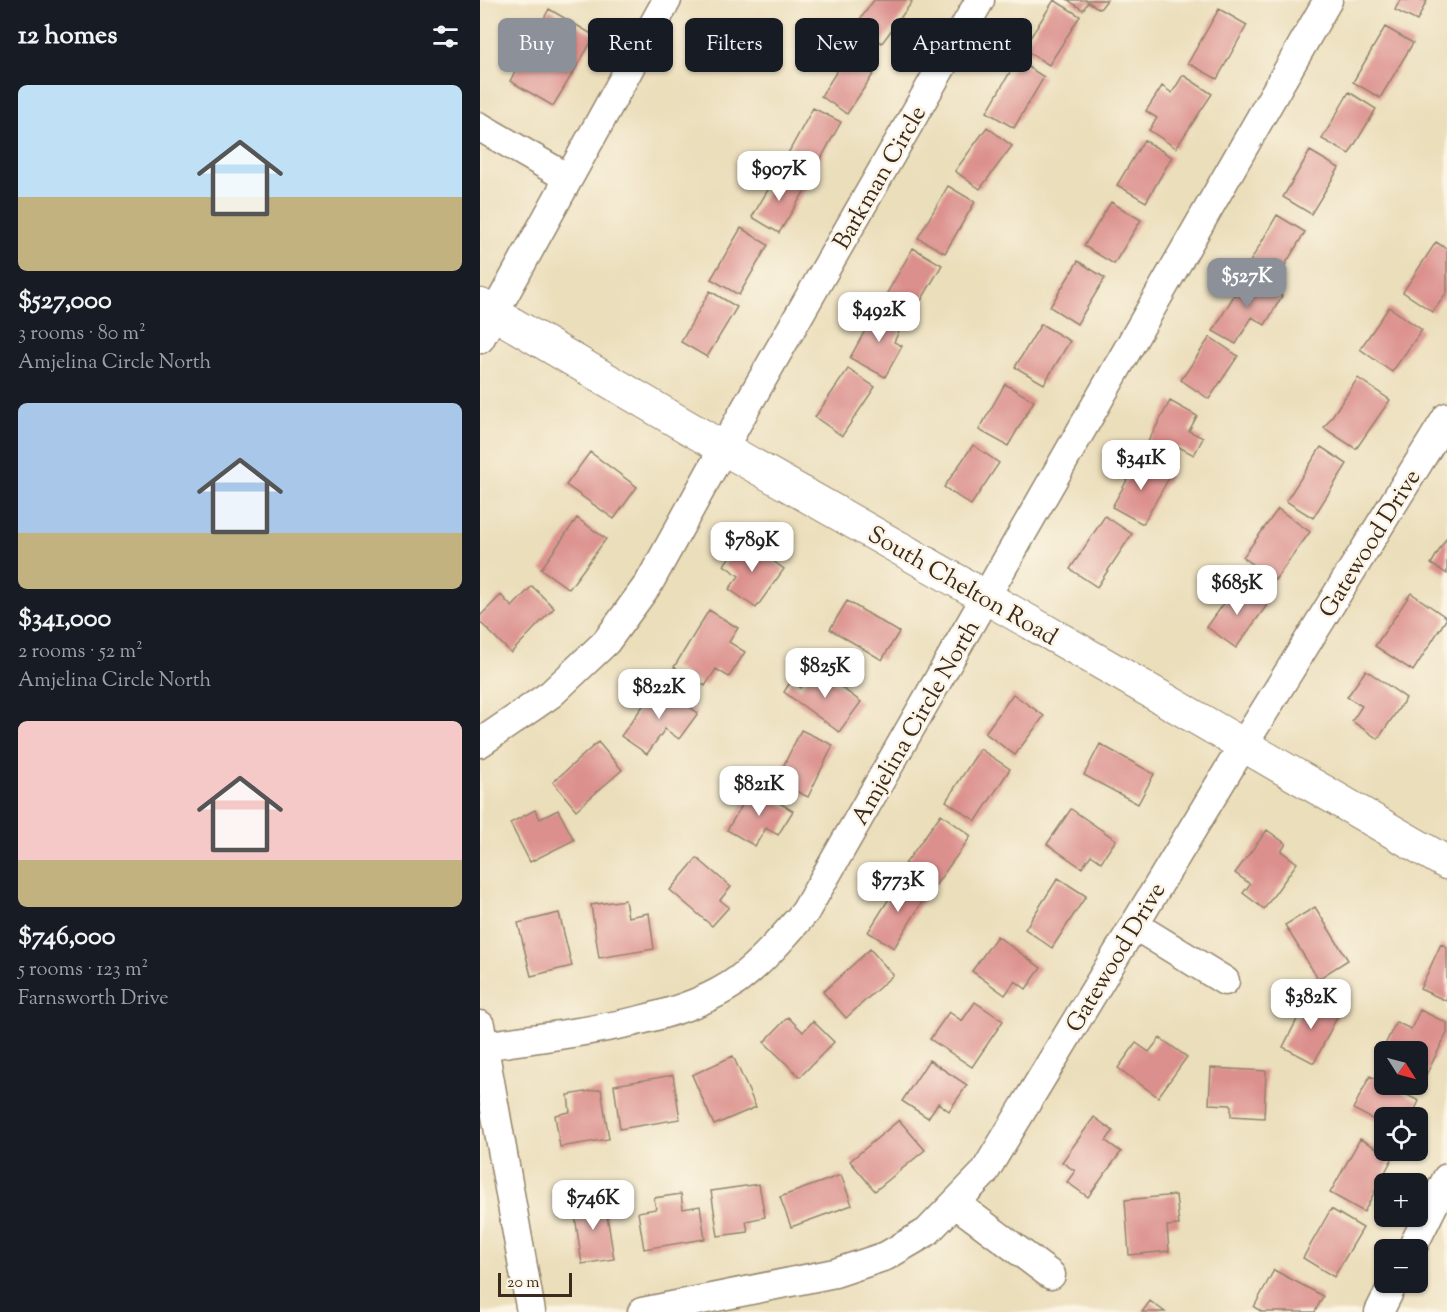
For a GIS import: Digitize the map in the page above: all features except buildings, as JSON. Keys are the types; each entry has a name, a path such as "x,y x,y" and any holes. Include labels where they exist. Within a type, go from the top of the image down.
{"main road":[{"name":"South Chelton Road","path":"485,319 723,448 1244,744 1447,863"}],"street":[{"path":"485,319 568,178 668,0"},
{"name":"Barkman Circle","path":"480,743 550,694 606,642 650,583 723,448 980,0"},
{"name":"Amjelina Circle North","path":"482,1035 628,1023 697,1003 737,981 771,953 805,912 1328,0"},
{"path":"480,127 568,178"},
{"name":"Gatewood Drive","path":"642,1312 836,1273 886,1256 927,1232 984,1173 1244,744 1447,417"},
{"path":"1134,925 1225,981"},
{"path":"482,1035 531,1312"},
{"path":"1416,1239 1447,1178"},
{"path":"956,1204 1051,1275"},
{"path":"1379,1312 1388,1293"}]}
